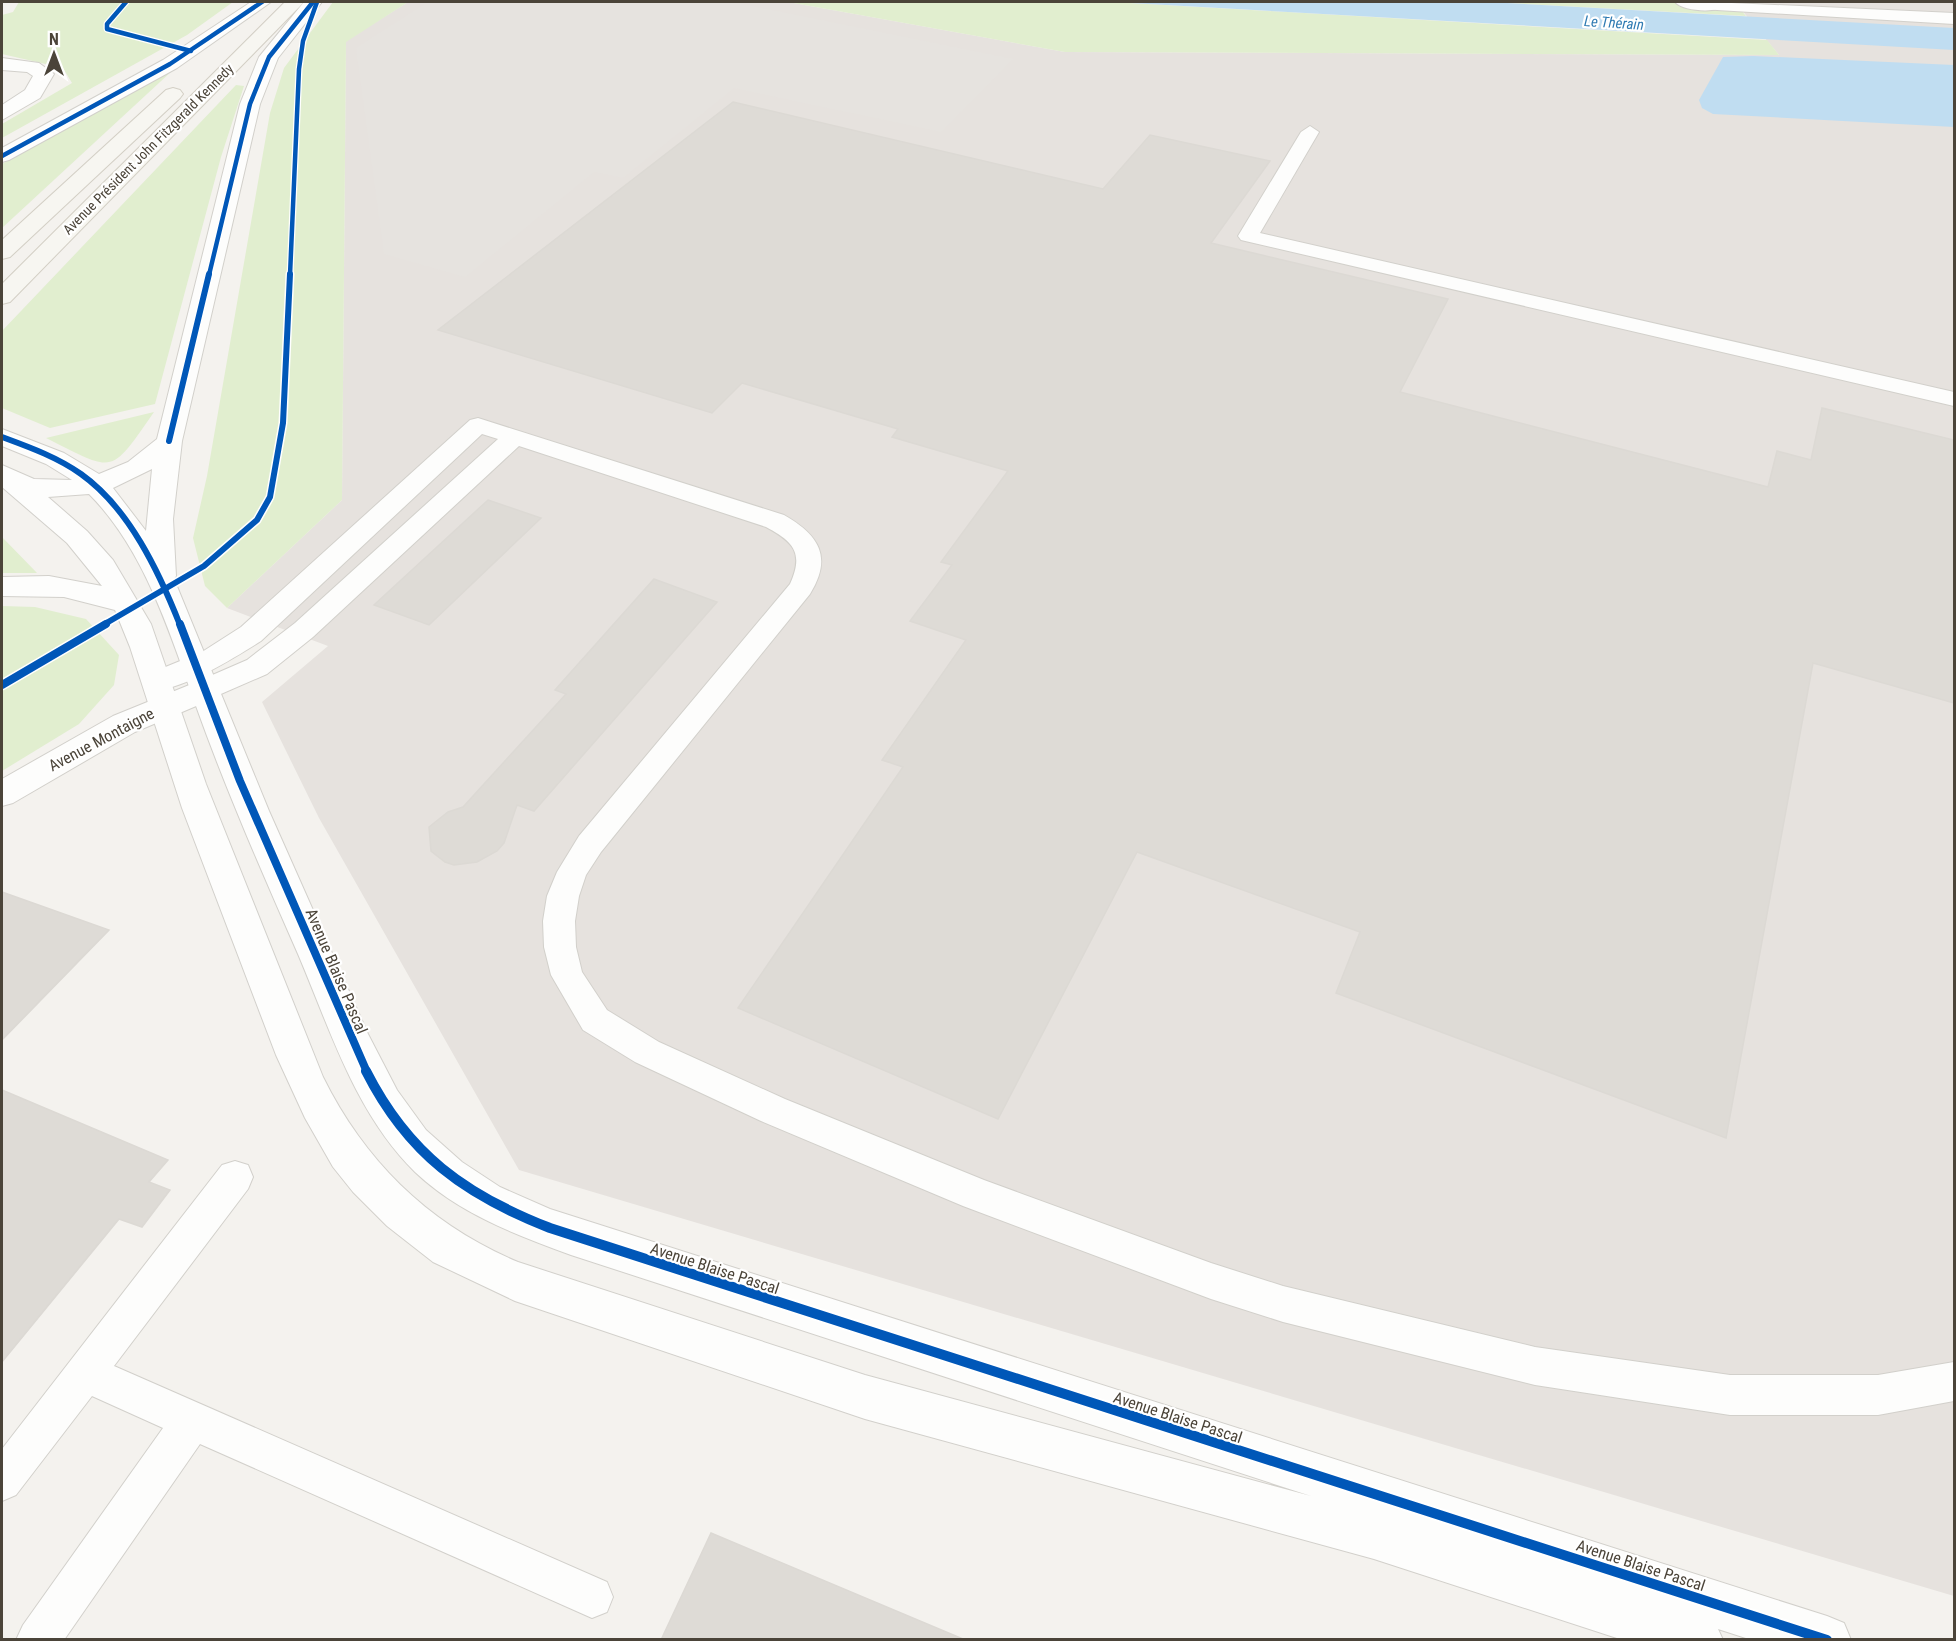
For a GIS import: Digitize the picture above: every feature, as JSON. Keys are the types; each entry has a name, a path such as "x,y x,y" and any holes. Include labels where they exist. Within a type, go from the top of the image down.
{"main road":[{"name":"Avenue Président John Fitzgerald Kennedy","path":"2,252 192,76 237,33 264,2"},
{"name":"Avenue Président John Fitzgerald Kennedy","path":"2,297 295,2"}],"street":[{"path":"2,156 170,64 264,2"},
{"path":"163,587 159,519 169,441 250,104 274,50 313,2"},
{"path":"1717,5 1954,19"},
{"path":"2,64 32,67 44,74 33,94 2,114"},
{"path":"2,437 4,472 91,549 125,603 160,695 185,772 307,1080 346,1153 373,1186 405,1217 441,1245 515,1281 865,1397 1394,1542 1699,1640"},
{"name":"Avenue Blaise Pascal","path":"2,437 53,457 94,484 132,532 163,587 356,1051 391,1113 410,1138 438,1167 485,1198 519,1216 593,1244 1827,1640"},
{"path":"4,472 39,489 94,484 139,467 157,454 169,441"},
{"path":"2,586 39,584 68,587 89,590 125,603"},
{"name":"Avenue Montaigne","path":"2,794 107,733 160,695 200,679"}],"lane":[{"path":"1683,2 1717,5"},
{"path":"1310,132 1248,236 1954,399"},
{"path":"200,679 224,653 250,634 478,425 776,521 799,536 808,548 811,564 801,588 590,844 572,872 563,896 559,921 560,947 567,975 595,1020 647,1052 773,1110 976,1194 1211,1281 1360,1325 1535,1366 1730,1395 1878,1395 1954,1382"},
{"path":"200,679 257,667 304,630 515,437"},
{"path":"2,1481 235,1177"},
{"path":"85,1373 592,1598"},
{"path":"38,1640 192,1420"}],"shaded area":[{"path":"408,2 788,2 1065,52 1779,55 1735,2 1954,2 1954,1596 519,1170 319,818 262,702 328,646 227,608 342,500 346,41"},
{"path":"428,2 732,2 1013,59 941,132 734,88 623,178 594,172 465,277 384,254 356,48"}],"green space":[{"path":"19,2 233,2 187,35 2,138 2,124 72,83 63,68 2,54 2,15 13,12"},
{"path":"333,2 408,2 346,42 342,500 227,608 205,586 193,538 207,476 270,113 284,68"},
{"path":"788,2 1113,2 1767,40 1779,55 1065,52"},
{"path":"1489,2 1734,2 1746,16"},
{"path":"173,70 2,228 2,164"},
{"path":"236,85 244,86 221,157 155,404 50,428 2,408 2,331"},
{"path":"154,412 128,448 118,458 109,462 99,462 46,438"},
{"path":"2,537 37,573 2,573"},
{"path":"2,606 35,607 86,619 119,655 114,685 79,724 2,771"}],"water":[{"name":"Le Thérain","path":"1113,2 1489,2 1954,28 1954,50"},
{"path":"1753,56 1954,65 1954,127 1713,114 1702,108 1699,100 1723,57"}],"building":[{"path":"733,102 1103,189 1150,135 1270,161 1211,243 1448,299 1400,392 1768,487 1777,451 1811,460 1822,408 1954,440 1954,703 1813,663 1726,1138 1336,993 1360,932 1137,852 998,1119 738,1008 903,767 882,760 966,640 910,621 952,565 941,562 1008,471 892,437 898,429 742,383 712,413 438,330"},
{"path":"488,500 541,518 429,625 374,605"},
{"path":"654,579 717,602 534,811 517,805 504,843 497,851 477,862 454,865 445,862 431,851 429,827 448,812 463,807 566,694 555,690"},
{"path":"2,892 109,930 2,1040"},
{"path":"2,1090 168,1160 149,1182 170,1190 142,1227 119,1219 2,1362"},
{"path":"711,1533 963,1639 963,1640 661,1640"}],"cycle path":[{"path":"126,2 107,24 107,29 191,51"},
{"path":"2,156 170,64 262,2"},
{"path":"169,441 250,104 269,57 313,2"},
{"path":"2,685 204,566 257,520 270,497 283,423 299,69 303,41 317,2"},
{"path":"2,437 55,458 80,473 102,492 125,520 144,550 176,615 240,781 371,1080 397,1123 413,1142 430,1160 466,1188 507,1210 593,1243 1827,1640"}]}
